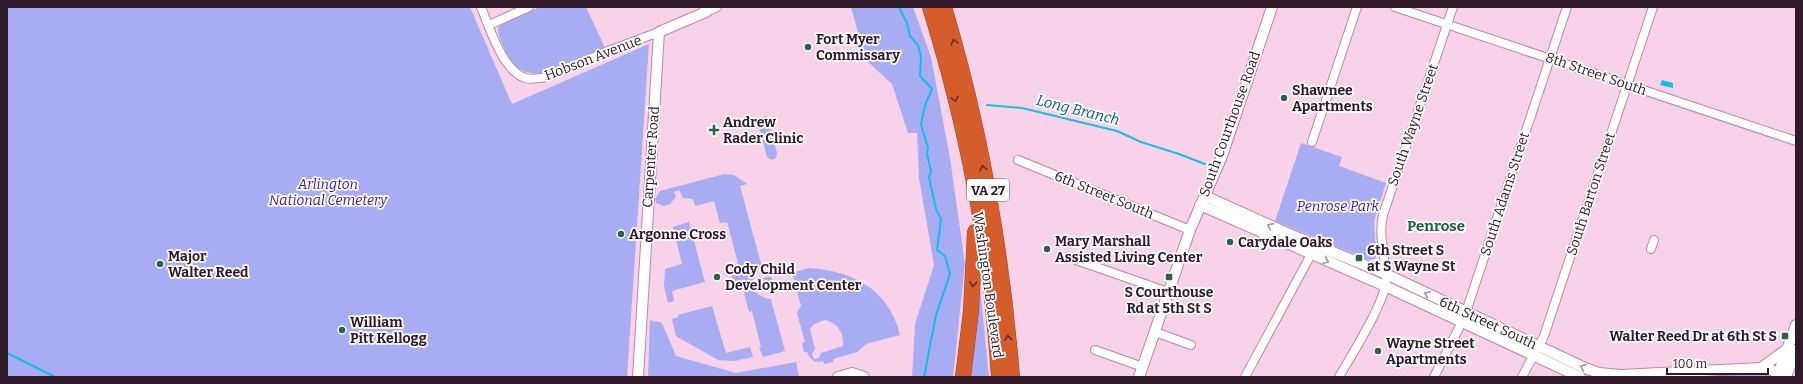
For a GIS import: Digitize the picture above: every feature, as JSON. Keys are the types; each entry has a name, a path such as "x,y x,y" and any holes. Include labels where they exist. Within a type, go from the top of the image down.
{"highway":[{"name":"Washington Boulevard","path":"930,7 957,107 977,203 987,264 999,377"},
{"name":"Washington Boulevard","path":"944,7 968,98 992,213 1003,292 1012,377"},
{"path":"963,377 971,311 977,203"}],"street":[{"name":"Hobson Avenue","path":"481,7 504,60 513,70 524,77 537,79 547,77 608,51 660,32 705,10 717,7"},
{"path":"489,25 529,7"},
{"name":"South Courthouse Road","path":"1139,377 1190,230 1222,156 1272,7"},
{"path":"1312,142 1357,7"},
{"name":"8th Street South","path":"1395,7 1796,141"},
{"name":"South Wayne Street","path":"1339,377 1382,297 1386,274 1381,234 1383,215 1453,7"},
{"name":"South Adams Street","path":"1434,377 1466,312 1567,7"},
{"name":"South Barton Street","path":"1522,377 1544,336 1653,7"},
{"name":"Carpenter Road","path":"638,377 660,32"},
{"name":"6th Street South","path":"1018,160 1190,230"},
{"name":"6th Street South","path":"1205,196 1316,246 1386,274 1466,312 1580,377"},
{"name":"6th Street South","path":"1200,205 1311,255 1385,286 1462,322 1536,351 1599,373 1621,375 1709,374 1761,368 1782,376"},
{"path":"1651,249 1654,240"},
{"path":"1245,377 1316,246"},
{"path":"1076,260 1168,292"},
{"path":"1782,376 1792,349 1796,325"},
{"path":"1155,332 1191,345"},
{"path":"1761,368 1792,349"},
{"path":"1095,350 1143,367"},
{"path":"838,377 852,373 864,377"}],"green space":[{"name":"Arlington National Cemetery","path":"7,7 470,7 512,104 649,44 627,377 7,377"},
{"path":"540,7 586,7 605,48 553,71 539,73 526,72 516,66 502,45 498,28 501,24"},
{"path":"851,7 913,7 931,57 950,158 965,264 953,377 912,377 915,324 934,265 919,178 917,133 908,133 892,84 865,59"},
{"path":"767,116 777,153 776,158 771,160 767,157 757,119"},
{"name":"Penrose Park","path":"1301,143 1342,157 1339,166 1386,183 1374,221 1375,259 1369,260 1275,221"},
{"path":"724,174 734,175 747,184 740,186 762,267 754,276 753,287 759,295 771,299 785,351 763,357 759,348 761,347 752,311 749,312 742,285 735,287 730,271 732,271 731,266 738,263 727,222 720,223 714,201 695,206 693,199 683,198 679,190 674,192 676,197 670,204 664,206 656,203 655,199 660,191"},
{"path":"689,222 705,282 672,291 674,301 668,303 664,286 665,269 682,264 673,227"},
{"path":"978,267 989,377 966,377"},
{"path":"809,268 825,270 854,278 867,285 878,294 887,306 895,319 900,335 866,344 857,352 833,359 833,362 824,364 823,361 818,362 813,360 807,352 804,352 802,343 805,342 797,313 801,306 792,273","holes":["825,320 830,321 839,329 843,346 821,353 819,358 814,359 812,354 815,349 810,329 814,324"]},
{"path":"768,276 772,278 774,282 772,286 768,288 764,286 762,282 764,278"},
{"path":"1399,285 1454,311 1453,313 1398,288"},
{"path":"712,306 726,353 750,347 753,357 735,361 718,360 676,336 672,319 678,317 678,315"},
{"path":"650,320 662,323 676,356 736,373 796,362 799,377 648,377"},
{"path":"1767,372 1768,377 1716,377 1718,374"}],"shaded area":[{"path":"1662,80 1673,83 1673,88 1660,85"}],"waterway":[{"path":"899,7 907,23 910,36 918,45 921,57 920,76 932,89 925,105 921,124 928,148 927,154 931,171 929,177 936,209 941,219 937,250 945,256 950,274 936,315 924,377"},
{"name":"Long Branch","path":"987,105 1022,108 1117,131 1141,142 1205,164"},
{"path":"7,353 55,377"}],"place":[{"name":"Fort Myer Commissary","path":"808,47"},
{"name":"Shawnee Apartments","path":"1284,98"},
{"name":"Andrew Rader Clinic","path":"714,130"},
{"name":"Argonne Cross","path":"621,234"},
{"name":"Carydale Oaks","path":"1230,242"},
{"name":"Mary Marshall Assisted Living Center","path":"1047,249"},
{"name":"6th Street S at S Wayne St","path":"1359,258"},
{"name":"Major Walter Reed","path":"160,264"},
{"name":"Cody Child Development Center","path":"717,277"},
{"name":"S Courthouse Rd at 5th St S","path":"1169,277"},
{"name":"William Pitt Kellogg","path":"342,330"},
{"name":"Walter Reed Dr at 6th St S","path":"1785,336"},
{"name":"Wayne Street Apartments","path":"1378,351"}],"district":[{"name":"Penrose","path":"1436,226"}]}
